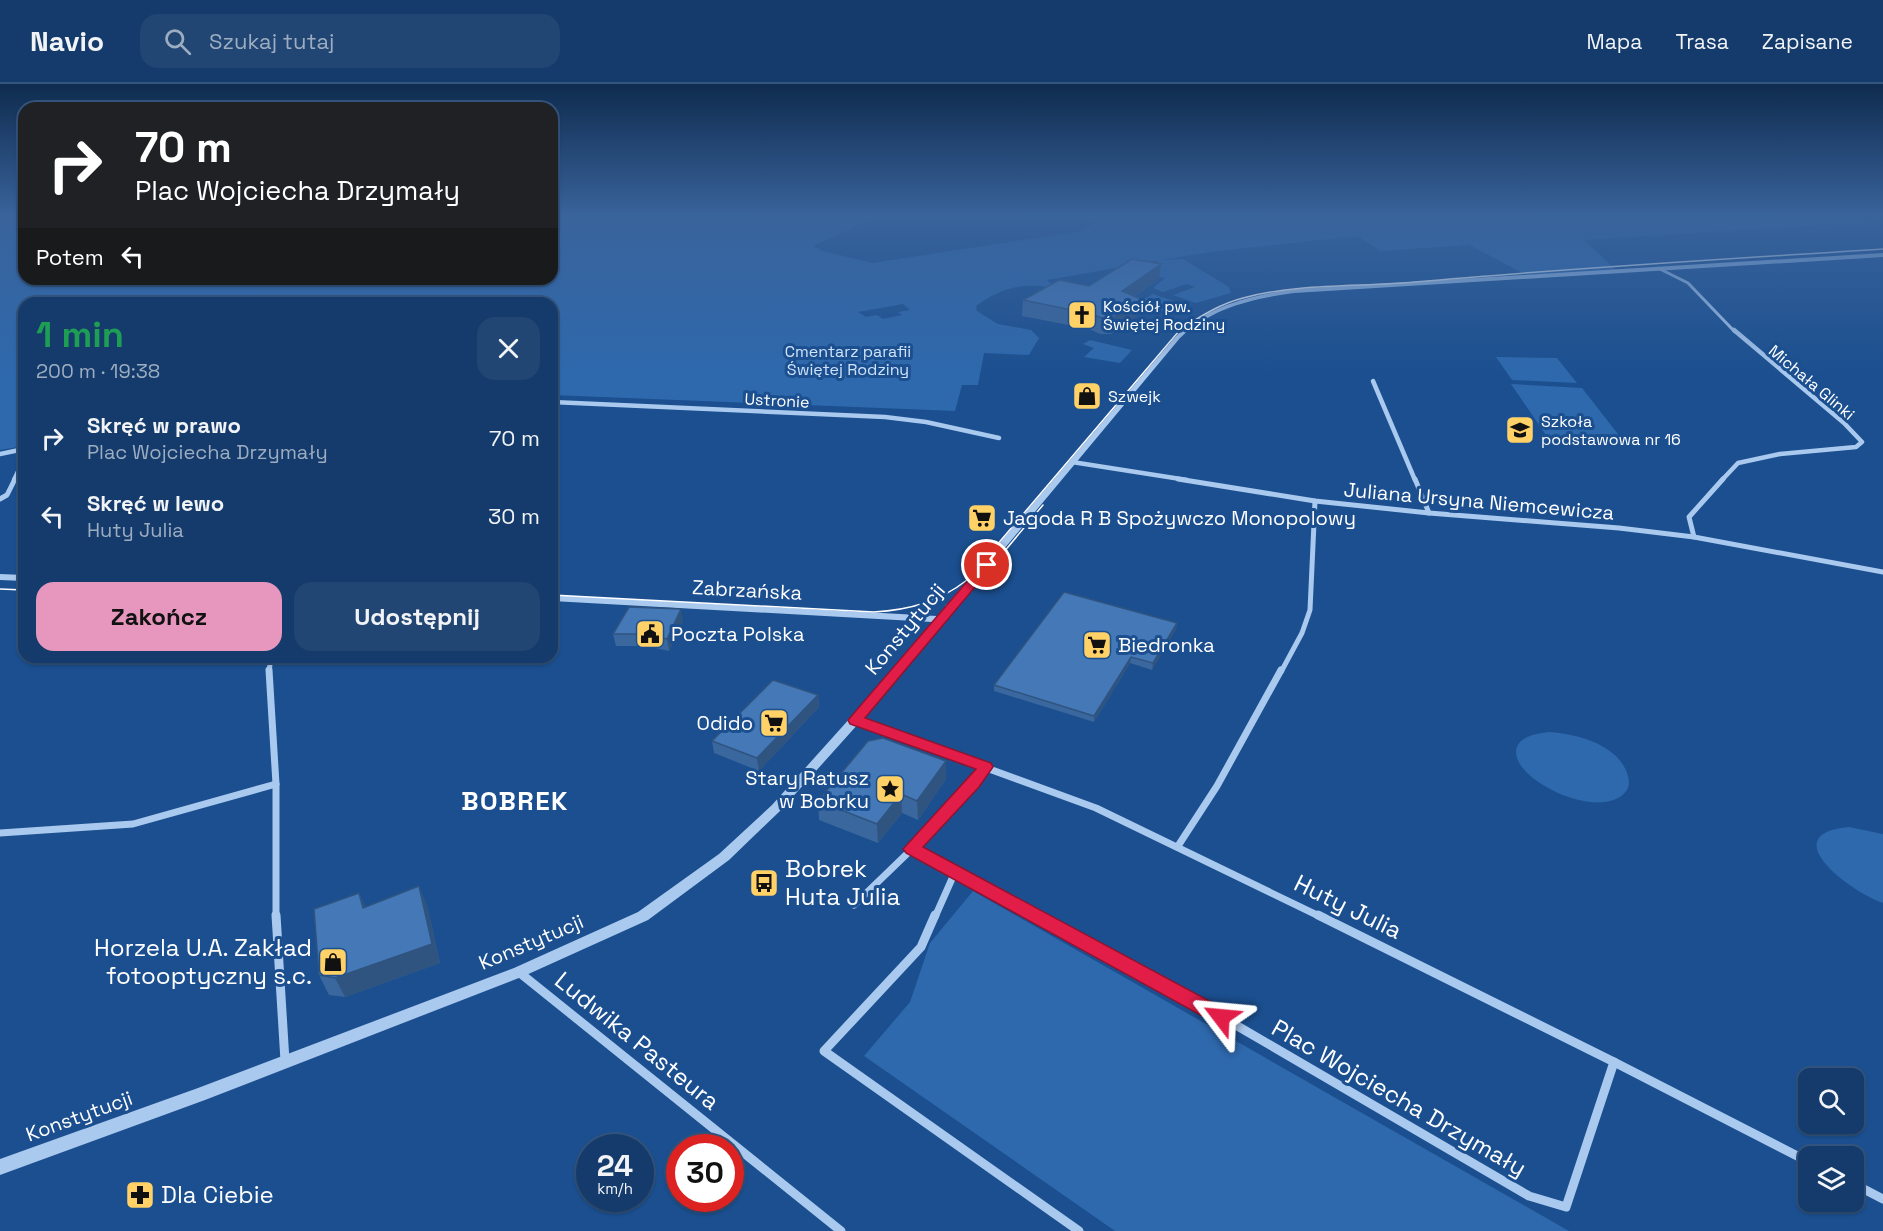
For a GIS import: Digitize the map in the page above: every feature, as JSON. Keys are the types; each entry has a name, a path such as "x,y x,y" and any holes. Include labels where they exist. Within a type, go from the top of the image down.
{"street":[{"name":"Michała Glinki","path":"1660,269 1688,283 1733,329 1844,423 1862,442 1856,447 1780,454 1738,463 1689,517 1694,537"},
{"name":"Konstytucji","path":"0,1167 285,1062 519,972 643,915 724,858 776,808 855,720 1183,332 1206,315 1246,300 1294,291 1668,269"},
{"path":"1373,381 1429,513"},
{"name":"Ustronie","path":"558,402 885,417 926,422 999,438"},
{"path":"0,454 18,450"},
{"name":"Juliana Ursyna Niemcewicza","path":"1071,462 1315,501 1429,513 1619,528 1694,537 1883,572"},
{"path":"0,500 7,495 18,472"},
{"path":"1178,846 1217,786 1302,633 1310,610 1315,501"},
{"path":"0,577 18,578"},
{"name":"Zabrzańska","path":"558,598 940,619"},
{"path":"270,663 268,676 276,784 275,896 285,1062"},
{"name":"Huty Julia","path":"855,720 1096,808 1178,846 1614,1062 1798,1156"},
{"path":"854,905 912,849 974,784 986,767"},
{"path":"0,833 133,824 276,784"},
{"name":"Plac Wojciecha Drzymały","path":"912,849 1221,1017 1529,1196 1566,1208 1614,1062"},
{"path":"955,872 921,947 824,1051 1079,1231"},
{"name":"Ludwika Pasteura","path":"519,972 842,1231"},
{"path":"1864,1189 1883,1199"}],"green space":[{"name":"Cmentarz parafii Świętej Rodziny","path":"0,269 18,269 18,285 558,285 558,269 1113,269 1047,280 1050,283 1080,288 1065,290 1021,286 998,293 976,306 977,311 998,324 1031,330 1039,338 1029,355 984,353 978,385 962,385 955,411 558,395 558,297 18,297 18,447 0,450","holes":["903,304 910,310 898,312 902,315 883,319 877,315 866,317 858,312"]},
{"path":"1140,269 1199,269 1229,287 1231,293 1196,303 1173,295 1195,287 1187,284 1163,292 1153,288 1165,278 1124,272"},
{"path":"1514,269 1616,270 1528,276"},
{"path":"1153,294 1190,307 1176,314 1135,304"},
{"path":"1090,340 1132,350 1120,363 1084,357 1094,348 1083,344"},
{"path":"1496,357 1557,358 1577,383 1512,380"},
{"path":"1511,384 1582,388 1625,443 1548,438"},
{"path":"1550,732 1583,738 1605,748 1622,763 1629,781 1627,790 1617,799 1602,802 1586,801 1568,797 1535,780 1524,769 1517,758 1516,751 1521,741 1531,735"},
{"path":"1849,827 1883,834 1883,903 1854,888 1838,876 1825,864 1818,851 1817,840 1827,832"},
{"path":"973,891 1569,1231 1115,1231 864,1056 910,1002 930,943"}],"building":[{"path":"1117,269 1154,269 1122,291 1141,299 1112,318 1102,318 1023,300 1059,280 1089,286"},
{"name":"Biedronka","path":"1064,592 1177,623 1153,663 1131,657 1094,716 994,685"},
{"path":"629,607 681,609 667,639 643,634 613,634"},
{"name":"Odido","path":"773,680 818,695 757,758 712,741"},
{"path":"883,738 946,761 917,801 901,794 877,824 818,801 868,741"},
{"path":"419,886 432,944 335,978 319,975 314,909 359,893 363,908"}],"tram line":[{"path":"558,595 874,612 923,604 946,594 967,580 1179,331 1210,312 1243,298 1286,290 1584,269"},
{"path":"946,606 978,583 1043,505"},
{"path":"0,589 18,590"}],"place":[{"name":"Kościół pw. Świętej Rodziny","path":"1082,315"},
{"name":"Szwejk","path":"1087,396"},
{"name":"Szkoła podstawowa nr 16","path":"1520,430"},
{"name":"Jagoda R B Spożywczo Monopolowy","path":"982,518"},
{"name":"Poczta Polska","path":"650,634"},
{"name":"Biedronka","path":"1097,645"},
{"name":"Odido","path":"774,723"},
{"name":"Stary Ratusz w Bobrku","path":"890,789"},
{"name":"Bobrek Huta Julia","path":"764,883"},
{"name":"Horzela U.A. Zakład fotooptyczny s.c.","path":"333,962"},
{"name":"Dla Ciebie","path":"140,1195"}],"district":[{"name":"BOBREK","path":"515,801"}],"route":[{"path":"987,565 855,720 986,767 974,784 912,849 1221,1017"}]}
